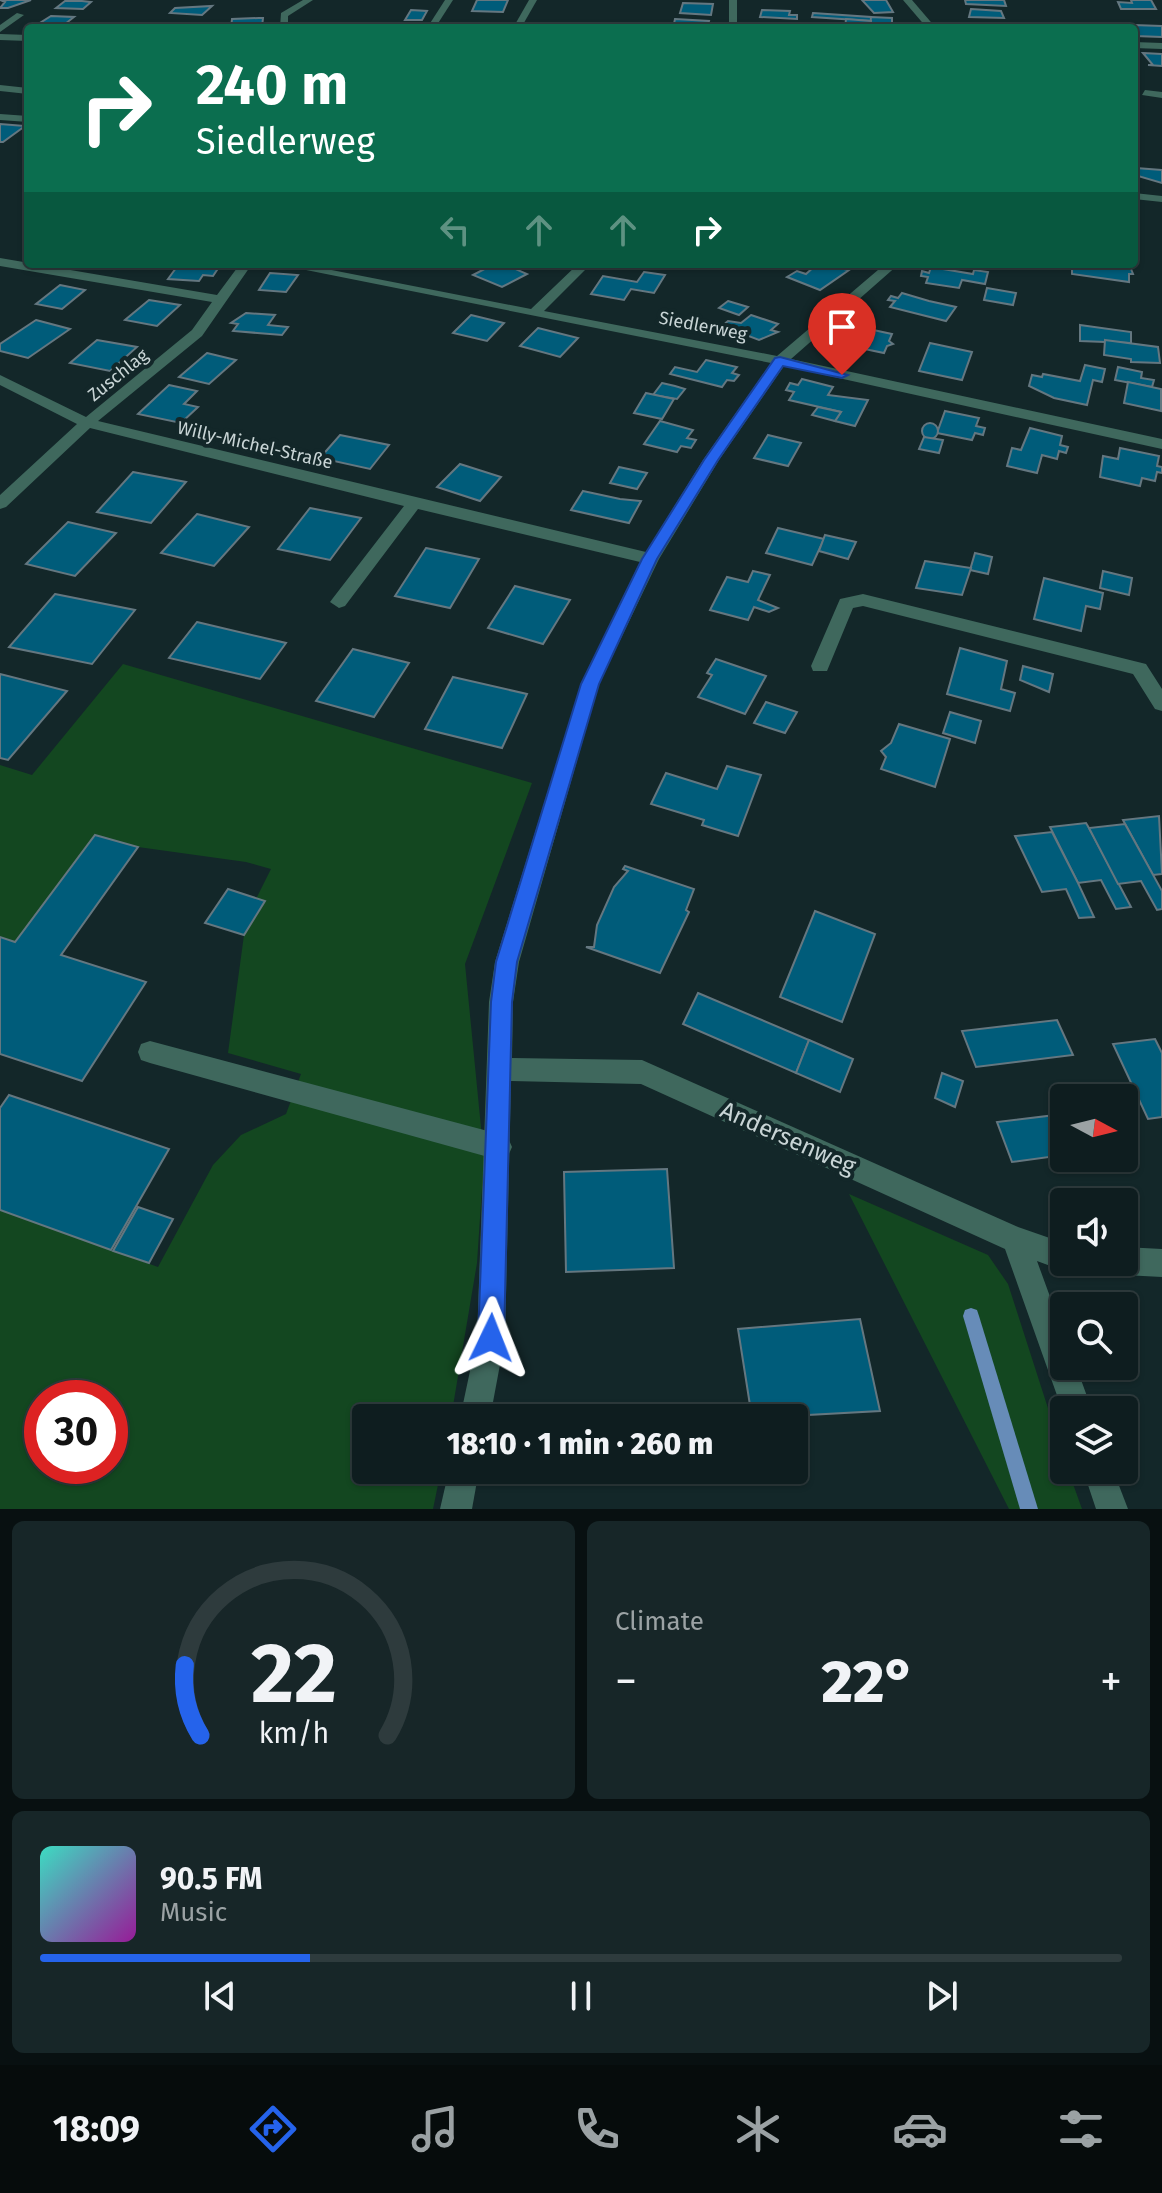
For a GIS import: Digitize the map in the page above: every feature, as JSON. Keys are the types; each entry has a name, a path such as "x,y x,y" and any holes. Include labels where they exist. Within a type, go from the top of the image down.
{"street":[{"path":"284,24 284,15 309,0"},
{"path":"434,24 449,0"},
{"path":"519,24 533,0"},
{"path":"733,0 733,24"},
{"path":"907,0 928,24"},
{"path":"0,29 20,15"},
{"path":"0,37 24,38"},
{"path":"1138,45 1162,46"},
{"path":"0,88 24,91"},
{"path":"1145,93 1162,95"},
{"path":"0,117 24,119"},
{"path":"1138,196 1162,199"},
{"path":"0,262 24,266"},
{"path":"35,268 223,300"},
{"name":"Zuschlag","path":"0,504 87,423 185,345 223,300 243,268"},
{"name":"Siedlerweg","path":"302,268 780,361 1162,444"},
{"path":"533,314 581,268"},
{"path":"478,1404 491,1338 502,1069 501,1002 507,962 590,684 650,559 711,460 780,361 888,268"},
{"name":"Willy-Michel-Straße","path":"0,379 87,423 650,559"},
{"path":"339,602 415,503"},
{"path":"820,666 846,603 863,600 1139,669 1162,704"},
{"path":"150,1052 499,1147"},
{"name":"Andersenweg","path":"502,1069 642,1072 1015,1240 1050,1252"},
{"path":"1015,1240 1072,1396"},
{"path":"1138,1262 1162,1263"},
{"path":"456,1509 461,1484"},
{"path":"1103,1484 1112,1509"}],"green space":[{"path":"123,664 532,783 465,964 484,1158 477,1263 453,1404 352,1404 352,1484 438,1484 433,1509 0,1509 0,1210 158,1267 213,1165 241,1135 286,1114 301,1074 228,1053 244,935 265,902 256,899 271,869 246,862 138,847 15,942 0,937 0,765 32,775"},
{"path":"849,1194 988,1255 1008,1284 1050,1414 1050,1484 1073,1484 1082,1509 1009,1509"}],"building":[{"path":"0,0 31,0 0,8 5,2"},
{"path":"477,0 508,0 503,12 472,11"},
{"path":"862,0 886,0 893,12 874,13"},
{"path":"965,0 1004,0 1006,6 966,4"},
{"path":"1131,0 1151,0 1156,9 1121,9 1118,2 1132,3"},
{"path":"65,1 91,2 83,9 56,8"},
{"path":"683,3 713,4 711,15 680,13"},
{"path":"212,6 202,15 170,13 175,8"},
{"path":"971,9 1001,11 1004,18 969,17"},
{"path":"411,10 427,11 422,20 405,20"},
{"path":"762,10 790,11 789,15 797,15 797,19 760,17"},
{"path":"813,13 871,17 871,21 812,17"},
{"path":"51,16 74,17 65,24 40,23"},
{"path":"871,17 892,18 892,23 907,24 870,24"},
{"path":"263,18 262,24 231,24 232,19"},
{"path":"675,19 709,21 708,24 674,24"},
{"path":"846,19 871,21 871,24 845,24"},
{"path":"1138,25 1162,26 1162,37 1138,36"},
{"path":"1143,53 1162,54 1162,66 1148,65 1153,65"},
{"path":"0,124 24,126 3,142 0,142"},
{"path":"1138,168 1162,170 1162,183 1138,176"},
{"path":"176,268 218,268 213,276 203,275 199,281 168,279"},
{"path":"486,268 513,268 527,274 502,287 473,275"},
{"path":"813,268 849,270 820,290 787,277 797,271 806,274"},
{"path":"931,268 973,274 974,270 988,272 985,284 962,280 959,288 926,283 928,277 921,276 922,271 929,273"},
{"path":"1072,268 1131,268 1133,274 1129,274 1129,282 1072,274"},
{"path":"644,272 665,275 654,293 631,289 624,300 591,294 603,276 637,282"},
{"path":"270,273 298,275 286,292 259,290"},
{"path":"60,285 85,290 62,309 36,304"},
{"path":"987,288 1016,293 1013,305 984,300"},
{"path":"902,293 956,307 946,321 890,307 895,301 888,300 891,296 898,298"},
{"path":"149,300 180,305 157,326 125,320"},
{"path":"728,301 748,307 739,315 719,308"},
{"path":"246,313 275,315 268,325 288,327 282,335 233,331 238,324 231,323"},
{"path":"471,315 504,323 487,341 453,333"},
{"path":"751,315 778,324 771,330 778,332 759,340 722,326 728,321 741,323"},
{"path":"36,320 70,329 28,358 0,351 0,344"},
{"path":"1080,325 1131,332 1131,343 1080,341"},
{"path":"538,328 578,338 560,357 520,346"},
{"path":"864,328 892,334 889,341 893,344 887,346 884,353 855,347 858,335"},
{"path":"97,340 137,347 110,371 70,363"},
{"path":"1105,340 1158,347 1160,363 1131,362 1131,359 1104,355"},
{"path":"930,343 972,352 962,380 919,371"},
{"path":"207,353 236,360 209,384 179,377"},
{"path":"706,360 737,367 732,373 739,375 734,381 727,380 722,387 670,374 675,367 697,372"},
{"path":"1085,365 1105,369 1102,382 1093,380 1087,405 1054,398 1029,386 1032,375 1080,381"},
{"path":"1118,367 1142,372 1141,378 1154,380 1152,387 1115,380"},
{"path":"802,379 833,387 828,395 868,400 855,426 835,421 841,412 789,400 794,392 786,390 790,383 798,385"},
{"path":"1128,382 1161,389 1161,411 1124,403"},
{"path":"662,383 685,389 677,399 653,395"},
{"path":"169,385 197,391 184,404 198,407 181,423 138,414"},
{"path":"646,393 674,399 662,419 634,413"},
{"path":"818,407 841,412 835,421 812,415"},
{"path":"945,411 979,418 976,426 985,428 983,435 975,433 972,440 937,433"},
{"path":"660,421 693,430 687,438 696,440 691,448 681,446 677,452 644,444"},
{"path":"927,423 933,423 938,431 936,437 927,439 922,434 922,428"},
{"path":"1030,428 1062,436 1060,445 1068,447 1066,453 1059,451 1057,459 1042,455 1037,473 1007,466 1012,448 1021,450"},
{"path":"340,435 389,445 370,469 320,458"},
{"path":"768,435 801,443 788,466 754,458"},
{"path":"924,437 943,440 939,453 919,449"},
{"path":"1120,448 1159,456 1157,466 1162,467 1162,473 1157,472 1155,481 1142,478 1140,486 1100,477 1103,456 1118,459"},
{"path":"460,464 501,477 480,501 437,487"},
{"path":"619,467 647,473 637,489 610,483"},
{"path":"133,472 186,482 151,523 97,512"},
{"path":"583,491 641,501 629,523 571,510"},
{"path":"310,508 361,518 330,560 278,549"},
{"path":"197,514 249,527 214,566 161,553"},
{"path":"68,522 116,533 75,576 26,564"},
{"path":"778,528 824,539 812,565 766,553"},
{"path":"825,535 856,542 848,559 819,551"},
{"path":"426,548 479,559 450,608 395,596"},
{"path":"975,553 992,557 988,574 970,570"},
{"path":"925,561 971,568 962,595 916,588"},
{"path":"753,571 770,575 758,600 778,608 769,612 754,607 748,620 710,610 727,577 748,582"},
{"path":"1103,571 1132,578 1129,595 1100,588"},
{"path":"1044,578 1103,593 1100,609 1086,606 1081,631 1034,619"},
{"path":"515,586 570,600 543,644 488,628"},
{"path":"55,594 135,610 92,664 9,647"},
{"path":"197,622 286,643 260,679 169,658"},
{"path":"960,648 1007,661 1001,689 1015,693 1010,711 947,694"},
{"path":"353,649 409,663 374,717 316,701"},
{"path":"716,659 766,676 745,714 698,697 712,675 707,673"},
{"path":"1023,666 1053,674 1049,692 1020,680"},
{"path":"0,674 67,691 8,760 0,758"},
{"path":"453,677 527,694 502,748 425,729"},
{"path":"766,702 797,712 785,733 754,723"},
{"path":"950,712 981,721 975,743 943,733"},
{"path":"899,724 950,739 935,787 881,769 886,757 881,751 891,743"},
{"path":"727,766 761,775 738,836 702,825 704,820 651,804 666,773 717,789"},
{"path":"1159,816 1162,874 1153,875 1123,820"},
{"path":"1086,823 1131,907 1116,909 1101,880 1078,883 1050,827"},
{"path":"1125,824 1162,891 1162,909 1157,910 1141,881 1118,884 1089,828"},
{"path":"1052,832 1094,917 1079,918 1066,889 1042,892 1015,836"},
{"path":"95,835 138,847 61,955 146,982 82,1081 0,1054 0,937 15,942"},
{"path":"625,866 694,889 686,910 689,912 660,973 586,947 594,947 597,925 614,887 628,871 623,869"},
{"path":"228,889 265,901 244,935 205,923"},
{"path":"815,911 875,934 842,1022 780,997"},
{"path":"698,993 809,1040 796,1073 683,1024"},
{"path":"1057,1020 1073,1055 976,1067 962,1031"},
{"path":"1155,1039 1162,1053 1162,1117 1148,1119 1138,1098 1138,1084 1132,1084 1113,1044"},
{"path":"809,1040 853,1059 840,1092 796,1073"},
{"path":"942,1073 963,1081 955,1107 935,1098"},
{"path":"9,1095 169,1149 111,1250 0,1210 0,1108"},
{"path":"1050,1116 1050,1157 1012,1162 997,1122"},
{"path":"667,1169 674,1268 566,1272 564,1172"},
{"path":"138,1207 173,1219 149,1263 113,1251"},
{"path":"860,1319 880,1411 808,1415 808,1404 750,1404 738,1329"}],"waterway":[{"path":"971,1316 1029,1509"}],"route":[{"path":"491,1338 502,1069 501,1002 507,962 590,684 650,559 711,460 780,361 842,375"}]}
